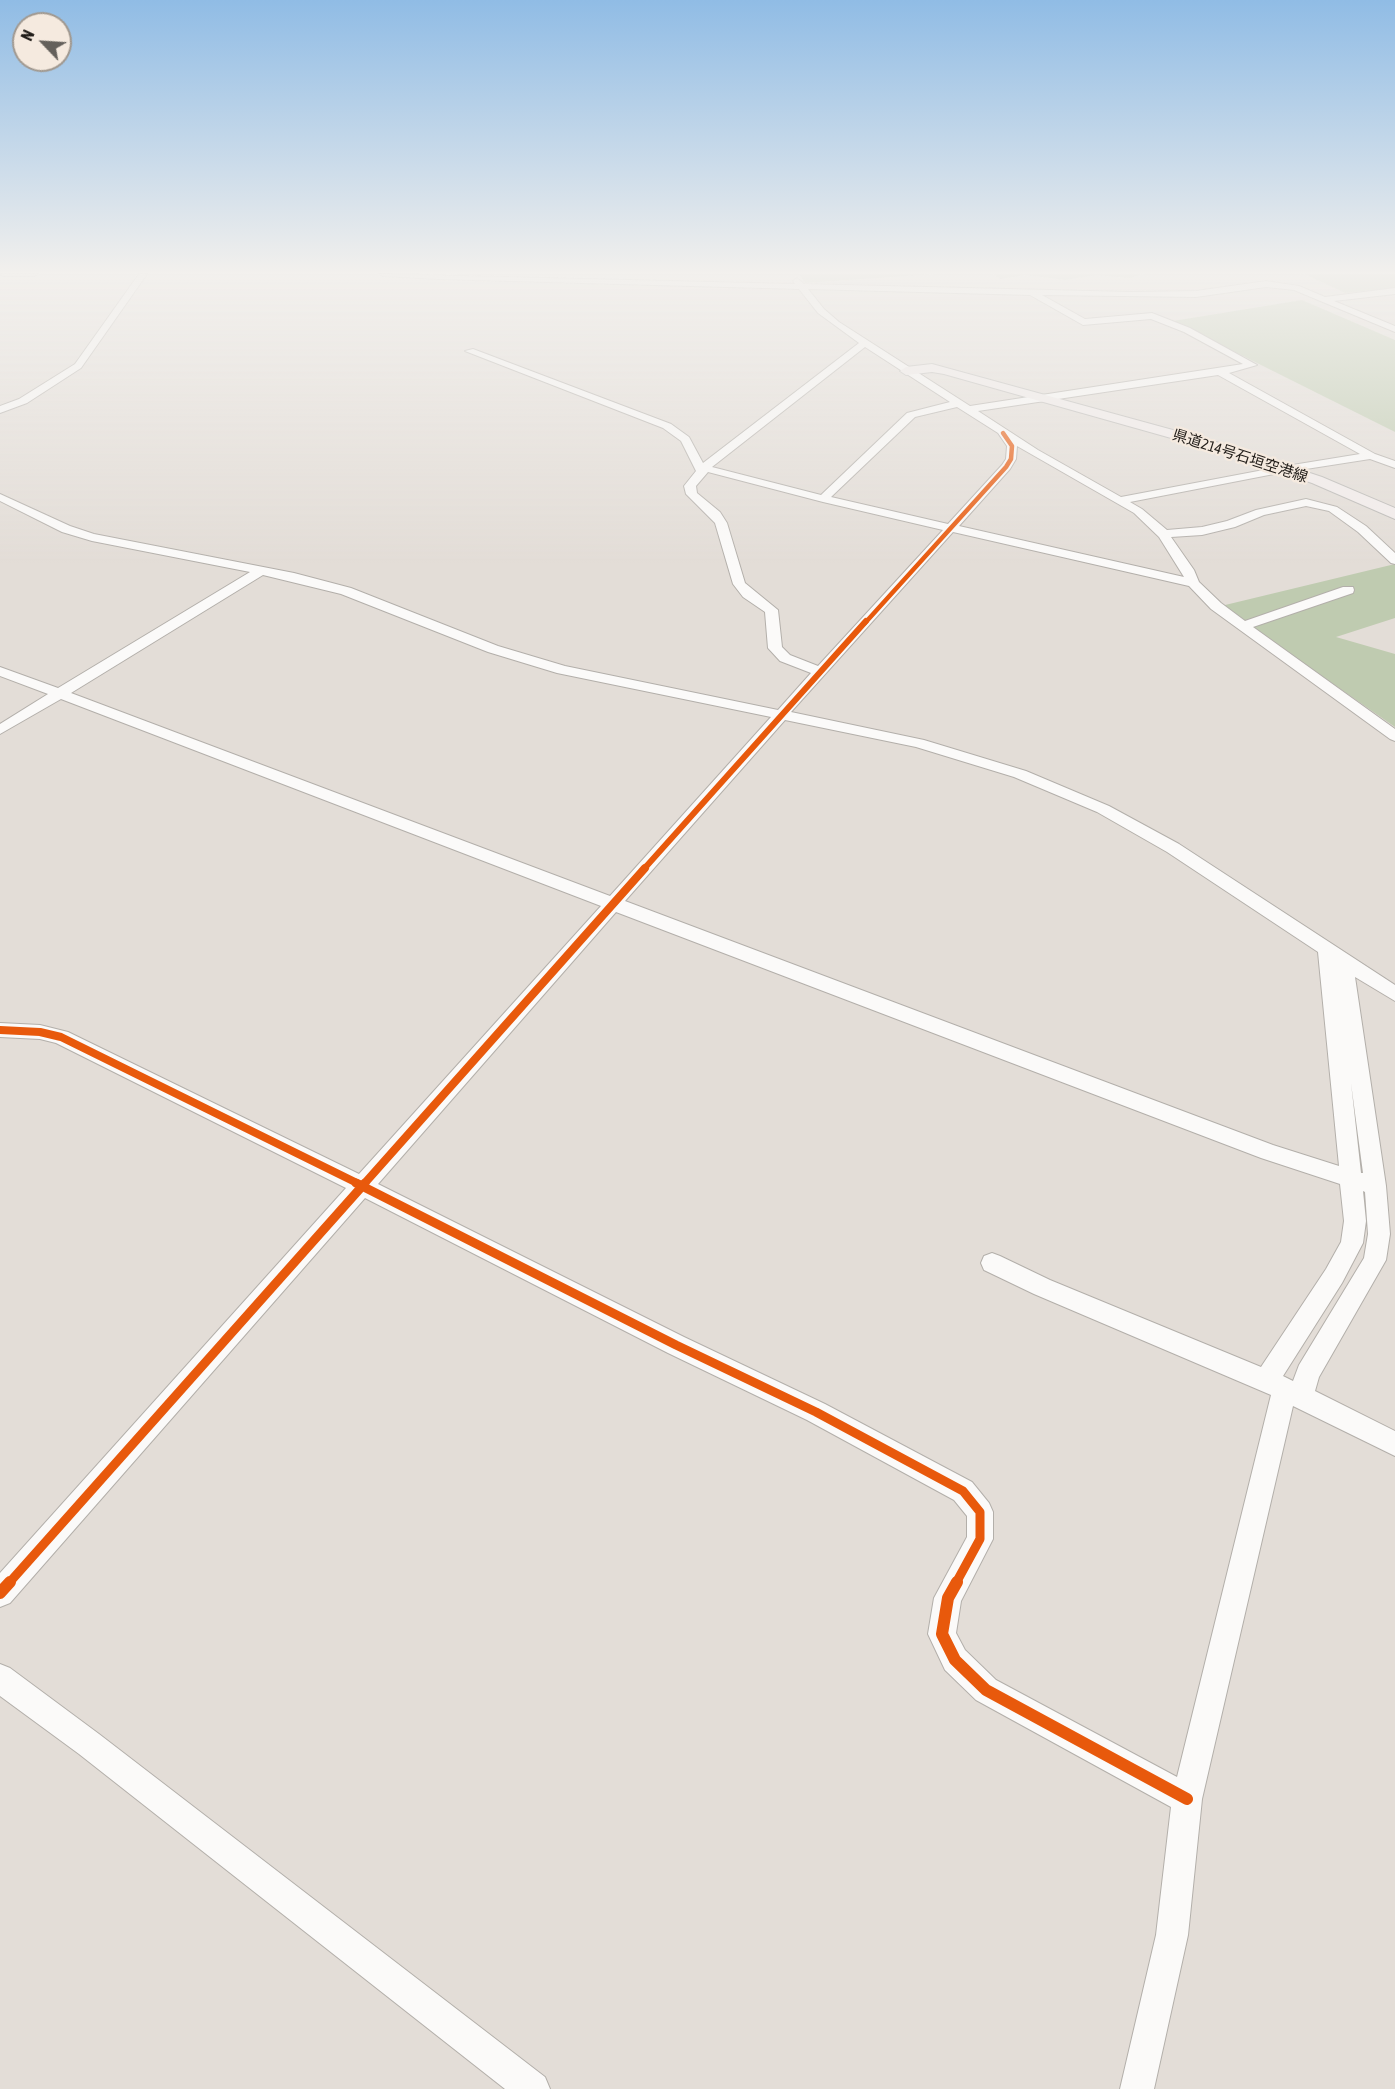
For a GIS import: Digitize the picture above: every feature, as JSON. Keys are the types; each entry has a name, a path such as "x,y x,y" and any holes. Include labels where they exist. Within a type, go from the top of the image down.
{"main road":[{"name":"県道214号石垣空港線","path":"950,371 1208,444 1287,469 1395,514"}],"street":[{"path":"0,410 50,385 70,371"},
{"path":"524,371 667,426 685,440 703,469 823,499 1193,583"},
{"path":"821,672 785,658 776,648 771,610 739,584 721,524 716,515 692,494 690,486 703,469 828,371"},
{"path":"907,371 1003,433 1138,511 1162,534 1188,570 1193,583 1216,606 1395,736"},
{"path":"823,499 911,415 925,410 1044,399 1220,372 1371,456 1395,465"},
{"path":"0,1593 782,714 952,528 1011,459 1012,446 1003,433"},
{"path":"1121,500 1371,456"},
{"path":"0,497 66,529 92,537 260,570 346,591 493,649 562,670 920,743 1020,774 1103,808 1192,860 1395,994"},
{"path":"1162,534 1202,531 1260,512 1306,502 1333,509 1362,529 1395,560"},
{"path":"0,730 260,570"},
{"path":"1243,626 1347,590"},
{"path":"0,671 1268,1152 1374,1186"},
{"path":"1137,2089 1172,1935 1187,1799 1283,1389 1334,1276 1352,1243 1355,1221 1335,956"},
{"path":"1283,1389 1308,1373 1375,1260 1379,1234 1374,1186 1335,956"},
{"path":"0,1030 40,1032 61,1037 666,1340 816,1412 963,1491 980,1512 980,1539 948,1598 942,1634 955,1660 986,1690 1187,1799"},
{"path":"992,1263 1042,1287 1283,1389 1395,1444"},
{"path":"0,1678 532,2089"}],"green space":[{"path":"1274,371 1395,371 1395,432"},
{"path":"1395,564 1395,618 1336,637 1395,654 1395,727 1221,606"}],"cycle path":[{"path":"0,1593 782,714 1006,467 1011,459 1012,446 1003,433"},
{"path":"0,1030 40,1032 61,1037 423,1216 676,1345 816,1412 963,1491 980,1512 980,1539 948,1598 942,1634 955,1660 986,1690 1187,1799"}]}
